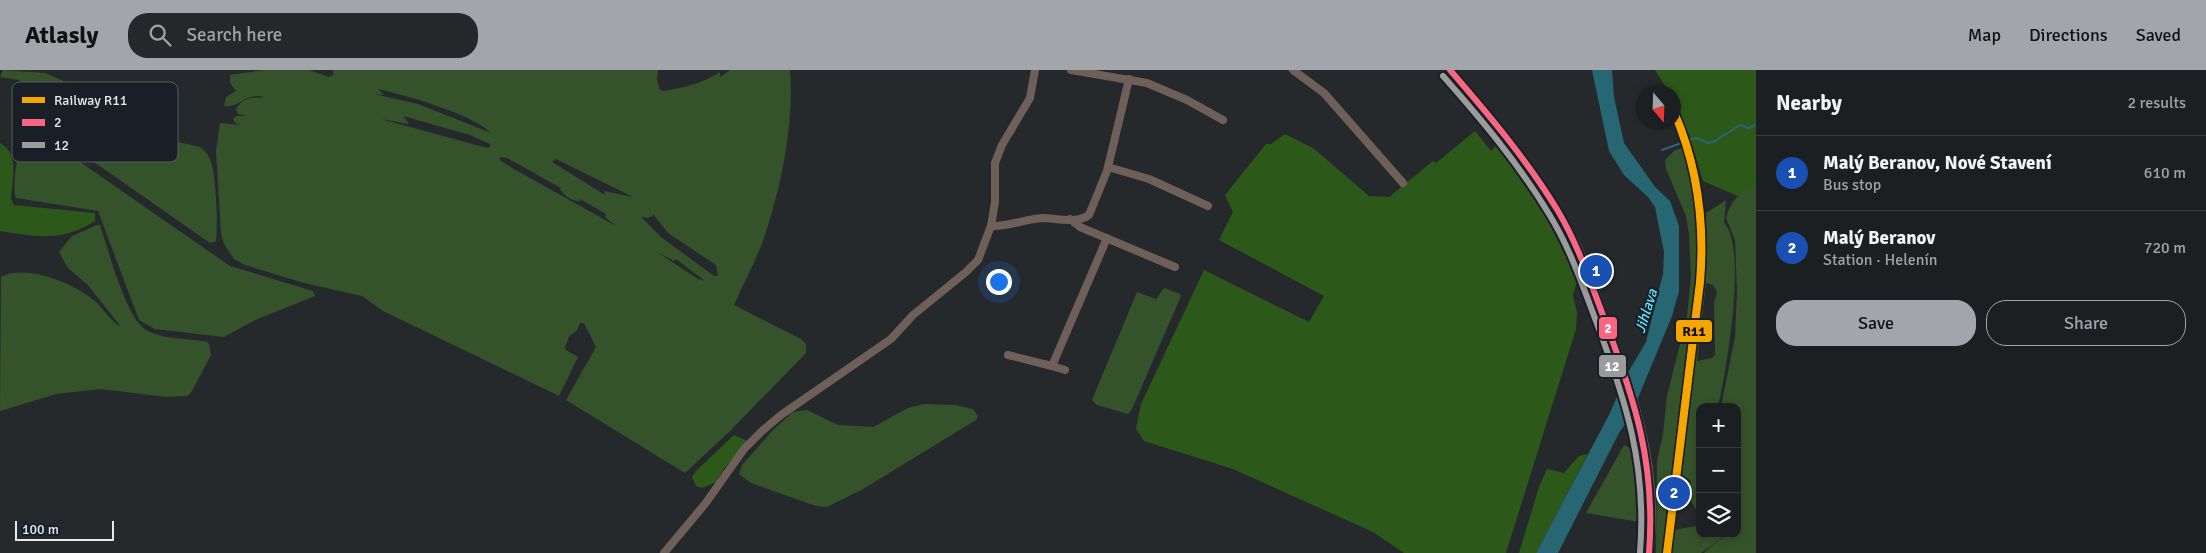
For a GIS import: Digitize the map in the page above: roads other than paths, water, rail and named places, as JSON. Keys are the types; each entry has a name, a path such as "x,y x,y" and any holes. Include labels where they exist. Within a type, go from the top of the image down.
{"street":[{"path":"664,553 705,504 744,448 781,415 891,339 913,315 978,260 991,226 995,202 995,163 1002,146 1030,98 1034,70"},
{"path":"1071,70 1129,79 1154,86 1223,120"},
{"path":"1293,70 1324,93 1404,183"},
{"path":"1450,70 1482,107 1545,192 1569,230 1585,263 1622,366 1644,437 1650,478 1649,553"},
{"path":"991,226 1001,226 1042,218 1085,218 1089,215 1108,167 1129,79"},
{"path":"1108,167 1148,179 1208,206"},
{"path":"1070,219 1080,227 1175,267"},
{"path":"1052,366 1107,238"},
{"path":"1008,355 1065,370"}],"water":[{"path":"1592,70 1612,70 1614,97 1624,143 1655,187 1670,201 1679,226 1679,291 1672,316 1631,415 1619,433 1558,553 1536,553 1610,413 1626,376 1646,342 1663,274 1664,252 1655,207 1648,197 1624,175 1609,151"}],"waterway":[{"path":"1662,150 1695,138 1709,143 1740,125 1749,128 1756,125"}],"rail line":[{"name":"R11","path":"1667,553 1700,282 1701,260 1698,195 1689,153 1681,130"}],"place":[{"name":"Malý Beranov, Nové Stavení","path":"1596,271"},
{"name":"Malý Beranov","path":"1674,493"}],"water label":[{"name":"Jihlava","path":"1646,311"}]}
